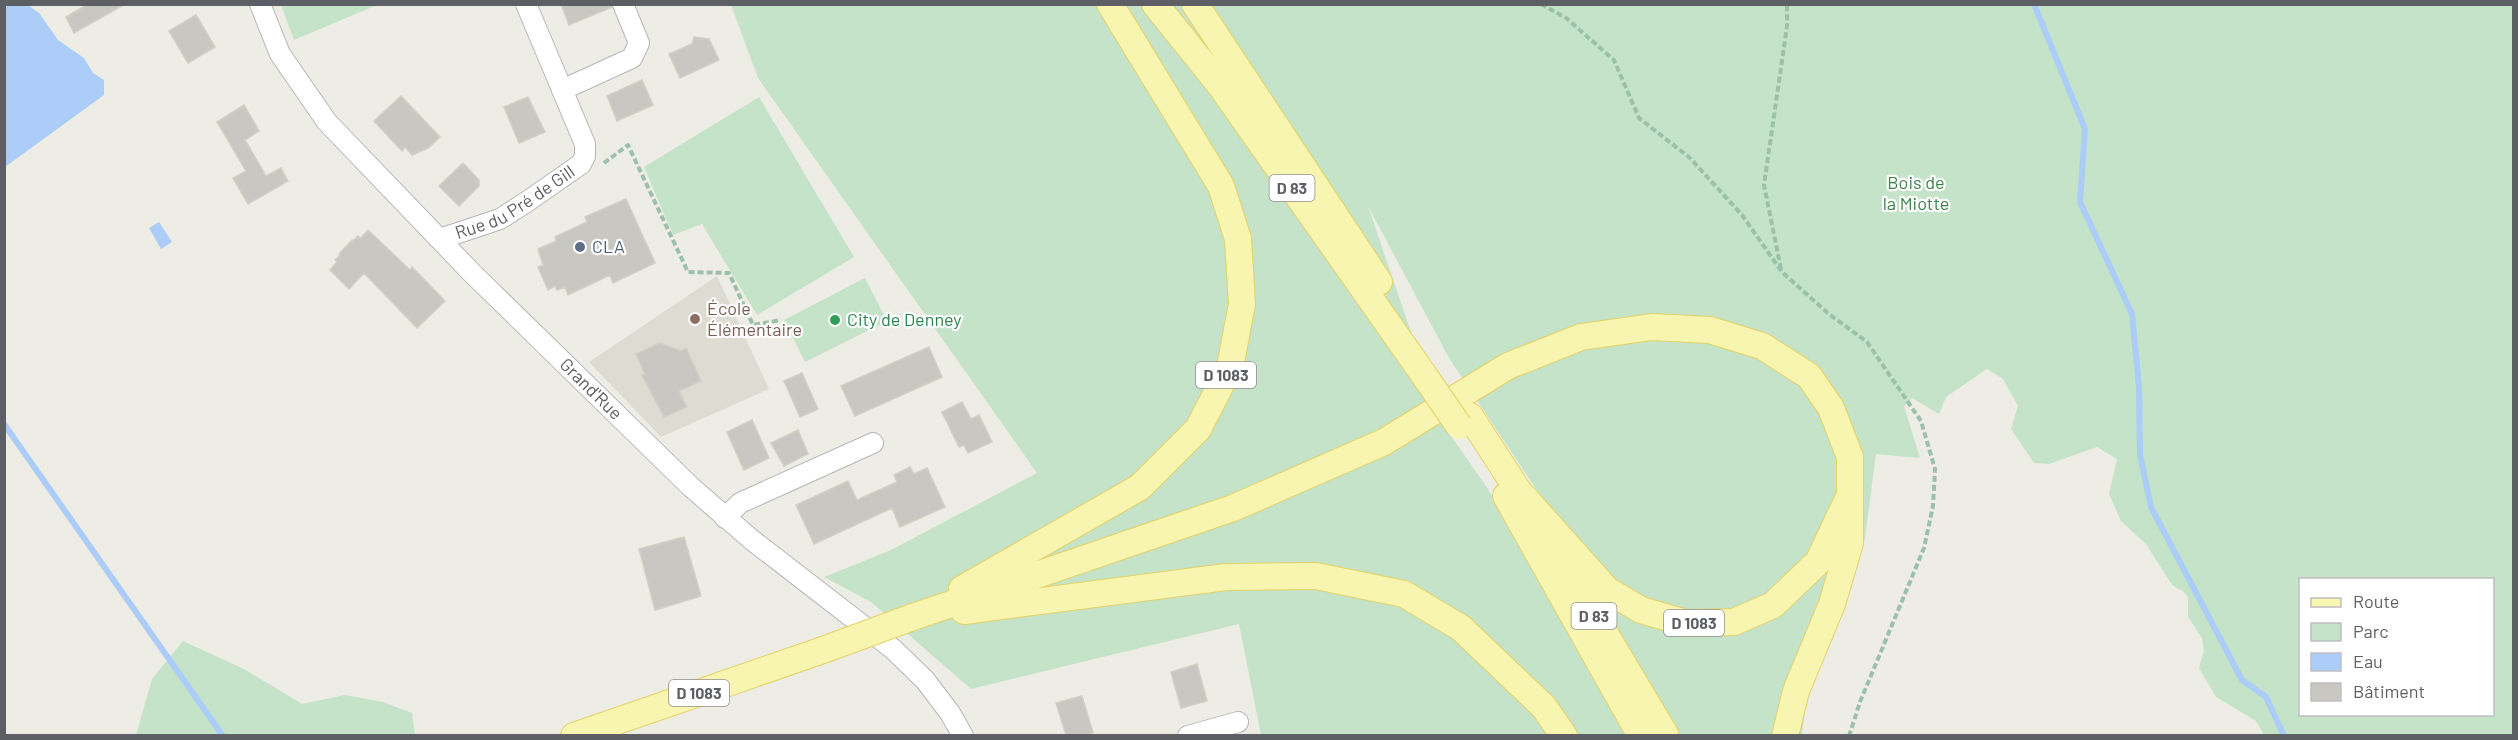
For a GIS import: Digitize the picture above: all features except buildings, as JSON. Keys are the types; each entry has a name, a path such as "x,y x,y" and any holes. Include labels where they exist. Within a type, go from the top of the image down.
{"main road":[{"name":"D 1083","path":"910,618 1140,487 1198,429 1230,367 1242,304 1238,239 1221,186 1110,4"},
{"name":"D 83","path":"1155,4 1220,85 1430,371"},
{"name":"D 83","path":"1195,4 1430,371 1464,421 1523,496 1666,735"},
{"name":"D 1083","path":"574,735 1233,508 1384,442 1508,366 1581,337 1642,328 1710,330 1762,346 1809,376 1831,408 1850,457 1850,543 1832,604 1796,691 1785,735"},
{"name":"D 83","path":"1464,421 1641,735"},
{"name":"D 1083","path":"1523,496 1607,590 1641,610 1686,623 1734,622 1773,605 1818,562 1851,493"},
{"name":"D 1083","path":"910,618 1227,577 1316,576 1404,594 1461,628 1544,707 1564,735"}],"street":[{"name":"Grand'Rue","path":"260,4 280,54 327,122 440,239 690,486 725,518 893,650 925,680 963,735"},
{"name":"Rue du Pré de Gill","path":"440,239 500,219 574,169 585,156 585,144 526,4"},
{"path":"562,90 632,58 639,43 623,4"},
{"path":"725,518 740,503 873,443"},
{"path":"1188,735 1238,722"}],"path":[{"path":"1540,4 1566,18 1614,60 1639,118 1690,158 1720,190 1742,214 1782,273 1829,314 1867,342 1921,421 1935,469 1934,506 1924,548 1860,702 1849,735"},
{"path":"1782,273 1764,185 1787,26 1788,4"},
{"path":"585,156 600,160 602,164 628,145 688,272 729,273 753,325 782,320"}],"shaded area":[{"name":"École Élémentaire","path":"717,276 769,389 661,437 589,362"}],"green space":[{"path":"281,4 377,5 294,40"},
{"name":"Bois de la Miotte","path":"731,5 2513,5 2513,735 2264,735 2256,721 2216,697 2199,668 2204,651 2202,638 2188,617 2188,598 2184,592 2172,585 2146,544 2121,521 2109,494 2117,459 2097,447 2049,464 2034,463 2011,429 2018,406 2003,379 1987,369 1946,397 1939,414 1912,398 1904,406 1920,458 1876,454 1865,538 1806,699 1802,735 1681,735 1613,620 1570,533 1538,492 1449,358 1368,206 1442,423 1486,486 1636,735 1261,735 1239,624 971,689 871,602 824,577 891,550 1037,473 758,78"},
{"path":"759,97 854,257 757,315 702,224 673,235 644,167"},
{"name":"City de Denney","path":"865,278 887,321 805,362 784,320"},
{"path":"183,641 244,669 302,704 345,695 383,702 412,713 415,735 136,735 152,679"}],"water":[{"path":"5,4 28,5 39,13 58,40 84,58 93,73 104,80 104,95 5,167"},
{"path":"159,222 172,242 161,249 149,228"}],"waterway":[{"path":"2034,4 2085,129 2080,202 2132,314 2139,387 2140,455 2151,507 2242,680 2266,697 2284,736"},
{"path":"4,424 223,736"}],"place":[{"name":"CLA","path":"580,247"},
{"name":"École Élémentaire","path":"695,319"},
{"name":"City de Denney","path":"835,320"}]}
